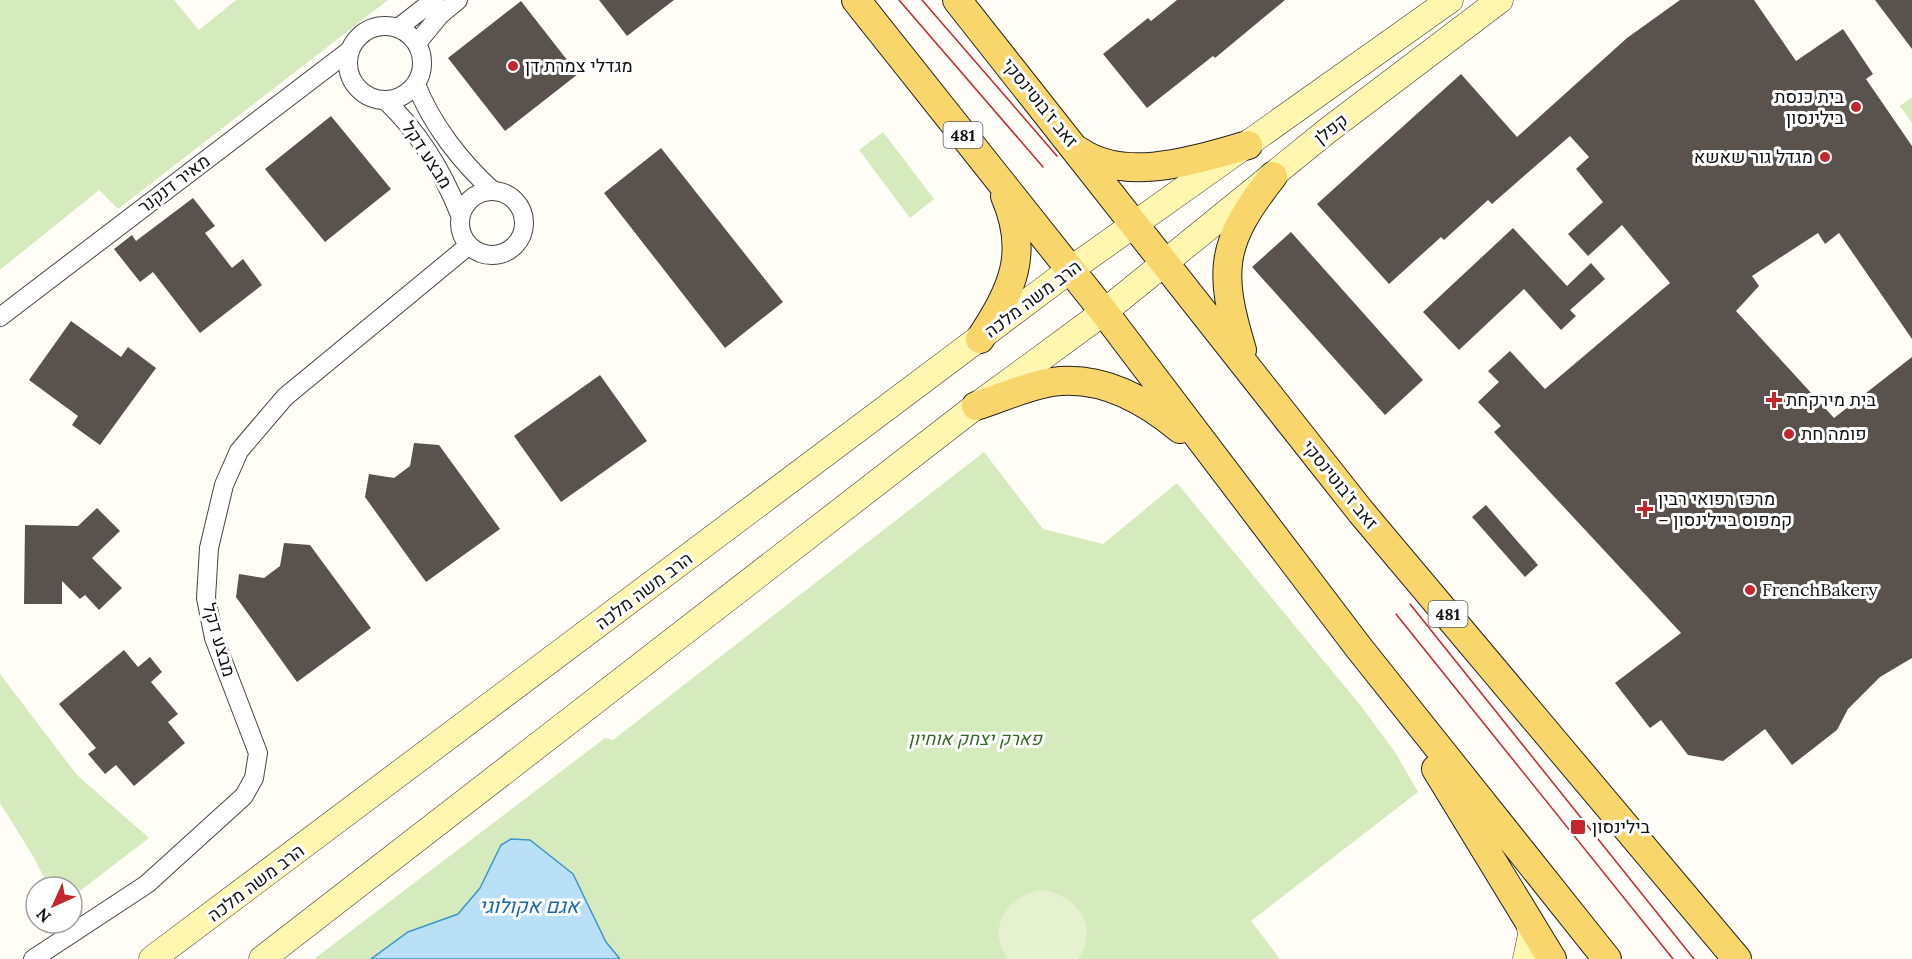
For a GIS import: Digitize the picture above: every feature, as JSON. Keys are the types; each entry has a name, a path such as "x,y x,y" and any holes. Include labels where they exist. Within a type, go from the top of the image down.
{"main road":[{"name":"481","path":"856,0 1104,312 1359,648 1607,959"},
{"name":"זאב ז'בוטינסקי","path":"957,0 1079,151 1361,513 1737,959"},
{"path":"1079,151 1094,160 1132,166 1183,163 1248,145"},
{"path":"1248,370 1232,319 1225,275 1234,237 1248,207 1273,177"},
{"path":"980,339 1006,297 1016,272 1018,249 1014,222 996,178"},
{"path":"976,406 1050,382 1073,380 1098,383 1144,402 1209,452"},
{"path":"1359,648 1552,959"}],"street":[{"path":"398,28 434,0"},
{"path":"417,43 440,15 458,0"},
{"name":"קפלן","path":"1136,224 1450,0"},
{"name":"קפלן","path":"1166,262 1327,131 1500,0"},
{"path":"374,27 398,28 417,43 422,64 416,84 401,96 385,100 366,95 352,80 348,71 349,51 355,40 374,27"},
{"name":"מאיר דנקנר","path":"0,317 349,51"},
{"name":"מבצע דקל","path":"416,84 423,103 470,171 493,191"},
{"name":"מבצע דקל","path":"385,100 404,117 445,177 460,215"},
{"path":"493,191 516,200 523,216 522,236 508,251 498,255 477,252 468,246 462,237 460,215 472,197 493,191"},
{"name":"הרב משה מלכה","path":"152,959 1070,270 1136,224"},
{"name":"מבצע דקל","path":"33,959 147,884 244,796 254,778 258,753 214,638 206,598 209,548 224,485 239,451 285,397 468,246"},
{"path":"262,959 976,406 1104,312 1166,262"},
{"path":"1526,959 1531,935 1529,920"}],"green space":[{"path":"0,0 174,0 199,30 236,0 388,0 118,209 99,190 0,270"},
{"path":"1912,97 1912,123 1900,106"},
{"path":"883,132 934,199 910,218 859,150"},
{"name":"פארק יצחק אוחיון","path":"984,452 1043,529 1103,544 1177,483 1361,706 1395,752 1418,792 1251,921 1280,959 314,959 605,738 613,740"},
{"path":"0,674 77,775 149,838 84,888 84,875 43,875 0,803"},
{"path":"1040,890 1064,898 1081,913 1086,923 1087,934 1078,959 1008,959 1001,947 999,925 1009,907 1018,899"}],"water":[{"name":"אגם אקולוגי","path":"511,839 530,840 573,874 606,942 620,959 371,959 408,932 458,914 480,888 501,845"}],"building":[{"name":"מגדלי צמרת דן","path":"599,0 674,0 627,36"},
{"path":"1177,0 1285,0 1215,58 1213,56 1147,108 1103,54 1148,18 1151,21"},
{"path":"1680,0 1754,0 1796,61 1843,29 1873,74 1866,79 1912,146 1912,339 1839,233 1825,244 1818,233 1752,276 1759,286 1736,311 1834,418 1912,357 1912,658 1880,677 1848,709 1837,730 1792,765 1765,729 1723,761 1688,755 1661,720 1650,728 1615,683 1681,633 1494,432 1501,426 1478,402 1499,382 1488,371 1510,351 1545,389 1670,283 1622,225 1588,256 1568,234 1603,202 1576,169 1589,157 1570,136 1492,204 1488,200 1444,240 1441,237 1389,284 1317,204 1461,74 1517,137 1627,38"},
{"path":"1875,0 1912,0 1912,49"},
{"name":"מגדלי צמרת דן","path":"521,1 578,74 505,131 448,58"},
{"path":"331,116 391,189 325,242 265,169"},
{"path":"661,148 783,302 725,348 604,193"},
{"path":"193,198 215,226 205,233 232,268 243,259 262,285 200,333 153,272 140,282 114,249 132,235 136,241"},
{"path":"1513,228 1567,286 1591,263 1605,279 1570,310 1576,316 1561,330 1524,289 1459,350 1423,312"},
{"path":"1291,232 1423,380 1385,415 1252,267"},
{"path":"71,321 121,357 128,347 156,368 100,445 72,425 78,416 29,380"},
{"path":"600,375 647,441 561,502 514,436"},
{"path":"414,443 439,445 500,529 426,582 365,497 369,474 394,478 410,466"},
{"path":"1486,505 1538,565 1525,577 1472,517"},
{"path":"97,508 120,531 92,558 122,588 99,610 85,595 80,599 62,581 62,604 24,604 25,525 78,526"},
{"path":"284,543 310,545 371,628 297,682 236,597 239,574 264,578 280,566"},
{"path":"124,650 138,667 150,657 162,672 151,682 178,714 168,722 185,743 134,786 116,765 105,774 88,754 96,748 59,704"}],"tram line":[{"path":"899,0 1043,167"},
{"path":"922,0 1057,156"},
{"path":"1410,604 1694,959"},
{"path":"1396,614 1673,959"}],"place":[{"name":"מגדלי צמרת דן","path":"513,66"},
{"name":"בית כנסת בילינסון","path":"1856,107"},
{"name":"מגדל גור שאשא","path":"1825,157"},
{"name":"בית מירקחת","path":"1774,400"},
{"name":"פומה חת","path":"1789,434"},
{"name":"מרכז רפואי רבין – קמפוס ביילינסון","path":"1645,509"},
{"name":"FrenchBakery","path":"1750,590"},
{"name":"בילינסון","path":"1578,827"}]}
